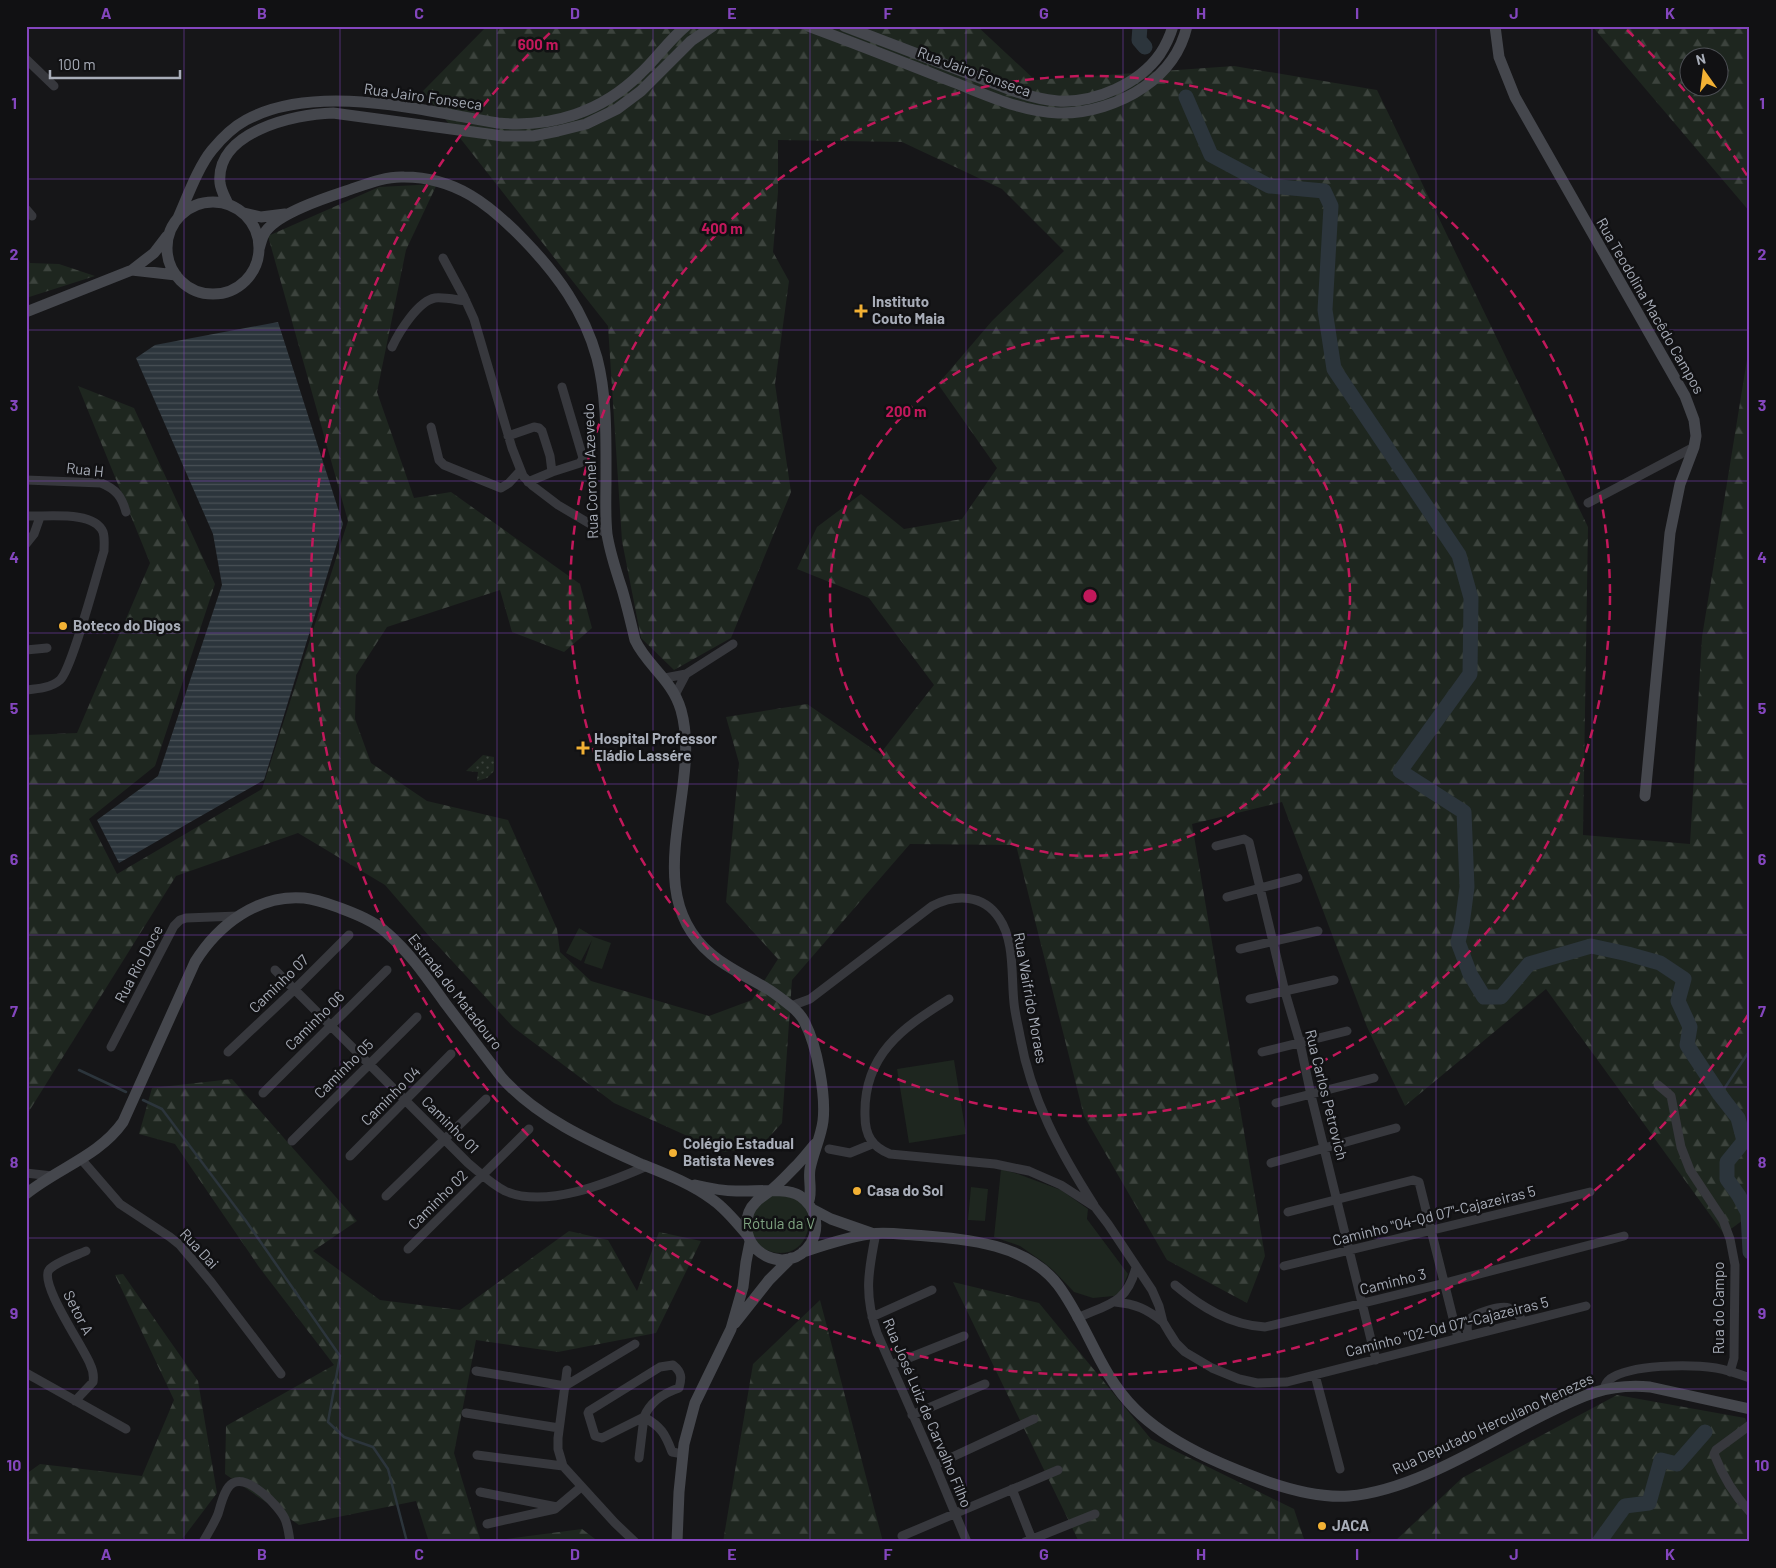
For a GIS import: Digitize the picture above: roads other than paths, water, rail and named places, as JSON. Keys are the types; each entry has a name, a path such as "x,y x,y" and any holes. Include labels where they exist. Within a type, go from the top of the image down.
{"main road":[{"name":"Rua Jairo Fonseca","path":"178,218 192,186 211,151 240,124 256,115 290,106 332,101 369,103 518,125 546,122 578,115 611,98 640,74 670,40 686,26"},
{"name":"Rua Jairo Fonseca","path":"228,204 221,191 220,183 224,158 240,140 264,128 306,116 333,113 503,136 533,136 558,132 586,124 617,109 641,91 691,41 714,26"},
{"name":"Rua Jairo Fonseca","path":"808,26 1016,106 1058,113 1069,113 1107,105 1140,90 1165,70 1180,47 1187,26"},
{"name":"Rua Jairo Fonseca","path":"844,26 1014,91 1040,99 1059,101 1079,100 1100,94 1124,85 1139,76 1160,54 1169,39 1173,26"},
{"name":"Rua Teodolina Macêdo Campos","path":"1495,26 1499,57 1515,96 1685,396 1696,424 1694,447 1680,484 1671,525 1645,796"},
{"name":"Rua Coronel Azevedo","path":"289,214 318,201 369,184 405,177 440,182 485,203 513,228 542,258 564,287 585,324 602,383 604,401 607,534 635,640 642,652 665,678 675,695 682,715 684,773 675,851 674,881 681,911 690,929 711,954 791,1006 800,1014 812,1039 822,1094 823,1122 809,1176 810,1206"},
{"path":"26,312 132,270 154,253 178,218 188,209 201,204 214,202 228,204 242,212 261,217 289,214"},
{"path":"242,212 252,222 258,235 260,249"},
{"path":"170,230 167,253 170,265 176,275 184,284 196,291 214,294 233,290 244,283 252,273 257,262 267,229 289,214"},
{"path":"132,270 176,275"},
{"name":"Estrada do Matadouro","path":"26,1194 52,1176 81,1160 110,1139 123,1122 202,950 238,916 274,901 287,898 304,898 317,900 350,912 377,926 397,942 426,977 495,1069 514,1090 544,1114 607,1149 686,1183 720,1205 749,1239"},
{"name":"Rua Coronel Azevedo","path":"770,1191 816,1144"},
{"name":"Estrada do Matadouro","path":"686,1183 734,1191 770,1191"},
{"path":"677,1542 679,1492 684,1444 695,1403 731,1329 743,1287 749,1239 746,1222 750,1209 770,1191 788,1191 799,1196 810,1206 815,1218 816,1227 814,1236 803,1252 791,1258 780,1260 768,1257 758,1251 749,1239"},
{"name":"Rua Deputado Herculano Menezes","path":"810,1206 831,1219 874,1234 963,1240 1007,1249 1036,1264 1060,1288 1100,1363 1112,1381 1136,1410 1154,1425 1188,1447 1238,1470 1280,1486 1317,1495 1351,1496 1406,1482 1457,1460 1563,1405 1604,1389 1634,1386 1650,1387 1750,1409"},
{"name":"Rua Deputado Herculano Menezes","path":"803,1252 874,1234"},
{"path":"731,1329 769,1280 791,1258"}],"street":[{"path":"26,59 54,86"},
{"path":"443,258 466,301 476,326 520,472 528,482 572,513 607,534"},
{"path":"392,347 400,331 424,303 436,298 466,301"},
{"path":"528,482 580,463 583,458 562,386"},
{"path":"431,426 439,460 444,465 501,488 520,472"},
{"path":"508,436 534,427 540,428 550,456 552,472"},
{"path":"1588,503 1694,447"},
{"name":"Rua H","path":"26,480 101,483 112,487 119,494 126,512"},
{"path":"26,516 86,518 98,525 104,540 104,551 73,652 64,675 52,685 26,690"},
{"path":"26,544 32,539 40,516"},
{"path":"665,678 686,674 733,644"},
{"path":"26,650 46,648"},
{"path":"675,695 686,674"},
{"name":"Rua Carlos Petrovich","path":"1216,846 1244,839 1249,842 1364,1304 1376,1360"},
{"path":"1227,897 1298,878"},
{"name":"Rua Waifrido Moraes","path":"791,1006 810,999 932,906 953,898 974,898 987,905 998,916 1006,932 1020,1038 1034,1090 1070,1169 1157,1299 1163,1322"},
{"name":"Rua Rio Doce","path":"111,1047 174,926 180,920 186,918 238,916"},
{"path":"1240,949 1272,940 1318,931"},
{"name":"Caminho 07","path":"228,1052 349,935"},
{"name":"Caminho 01","path":"275,970 444,1138 495,1185 526,1197 545,1198 610,1181 647,1166"},
{"name":"Caminho 06","path":"263,1093 387,970"},
{"path":"1250,999 1334,980"},
{"name":"Rua Waifrido Moraes","path":"800,1014 810,999"},
{"path":"948,999 914,1021 891,1042 879,1057 869,1080 865,1109 865,1126 872,1144 890,1154 980,1162 1028,1171 1061,1185 1095,1207"},
{"name":"Caminho 05","path":"292,1141 417,1017"},
{"path":"1262,1052 1347,1031"},
{"name":"Caminho 04","path":"350,1156 451,1054"},
{"path":"1276,1103 1374,1078"},
{"name":"Rua do Campo","path":"1658,1085 1671,1096 1681,1147 1690,1170 1723,1220 1732,1246 1735,1265 1734,1358 1730,1372"},
{"path":"386,1196 486,1099"},
{"path":"1271,1163 1396,1128"},
{"name":"Caminho 02","path":"408,1249 529,1129"},
{"path":"830,1149 850,1152 872,1144"},
{"name":"Rua Dai","path":"81,1160 120,1204 170,1236 180,1245 212,1282 281,1374"},
{"path":"26,1173 52,1176"},
{"path":"1288,1212 1413,1180 1419,1182 1458,1338"},
{"name":"Caminho \"04-Qd 07\"-Cajazeiras 5","path":"1284,1266 1590,1192"},
{"name":"Rua José Luiz de Carvalho Filho","path":"874,1234 868,1283 872,1317 877,1333 967,1542"},
{"name":"Caminho 3","path":"1175,1285 1210,1311 1239,1323 1253,1326 1273,1326 1445,1284 1624,1236"},
{"name":"Setor A","path":"75,1401 88,1390 93,1382 93,1371 65,1321 49,1285 47,1275 48,1271 54,1266 86,1251"},
{"path":"1077,1318 1115,1302 1131,1286 1136,1267"},
{"path":"872,1317 932,1290"},
{"path":"1115,1302 1141,1307 1163,1322"},
{"name":"Caminho \"02-Qd 07\"-Cajazeiras 5","path":"1163,1322 1176,1343 1185,1352 1226,1375 1257,1383 1287,1382 1586,1306"},
{"path":"1468,1336 1467,1325 1472,1316 1500,1308 1505,1307 1514,1310 1523,1322"},
{"path":"891,1365 964,1336"},
{"path":"476,1371 565,1386 635,1344"},
{"path":"639,1458 644,1417 649,1408 656,1400 679,1388 682,1378 681,1373 673,1364 660,1367 588,1413 595,1436 602,1438 644,1417"},
{"path":"1604,1389 1606,1382 1610,1379 1628,1372 1685,1365 1716,1368 1750,1378"},
{"path":"567,1370 558,1449 563,1466 635,1542"},
{"path":"26,1373 126,1428"},
{"path":"1315,1375 1340,1468"},
{"path":"912,1415 985,1384"},
{"path":"466,1413 559,1428"},
{"path":"644,1417 657,1425 666,1435 672,1452 683,1454"},
{"path":"935,1465 1034,1419"},
{"path":"1750,1425 1716,1450 1714,1454 1720,1471 1729,1487 1750,1512"},
{"path":"477,1455 563,1466"},
{"path":"902,1536 1058,1470"},
{"path":"203,1542 218,1515 229,1488 234,1483 241,1482 248,1483 260,1491 277,1508 285,1518 290,1542"},
{"path":"487,1524 538,1514 557,1507 581,1487"},
{"path":"1012,1489 1030,1541 1095,1514"},
{"path":"480,1492 557,1507"}],"waterway":[{"path":"1140,26 1139,40 1145,47"},
{"path":"1186,97 1211,155 1269,186 1324,191 1331,206 1325,310 1334,369 1459,555 1471,598 1470,674 1400,771 1464,812 1467,887 1458,942 1470,974 1484,997 1501,997 1529,964 1591,946 1660,963 1684,979 1678,1001 1690,1027 1687,1045 1720,1095 1738,1118 1744,1141 1727,1162 1727,1179 1748,1213 1750,1252"},
{"path":"1720,1095 1750,1050"},
{"path":"79,1070 126,1092"},
{"path":"143,1100 162,1109 246,1221 340,1356 328,1422 344,1437 373,1447 388,1469 407,1542"},
{"path":"1599,1542 1625,1506 1649,1503 1661,1460 1677,1464 1705,1432"}],"place":[{"name":"Instituto Couto Maia","path":"861,311"},
{"name":"Boteco do Digos","path":"63,626"},
{"name":"Hospital Professor Eládio Lassére","path":"583,748"},
{"name":"Colégio Estadual Batista Neves","path":"673,1153"},
{"name":"Casa do Sol","path":"857,1191"},
{"name":"JACA","path":"1322,1526"}],"park label":[{"name":"Rótula da V","path":"779,1224"}]}
